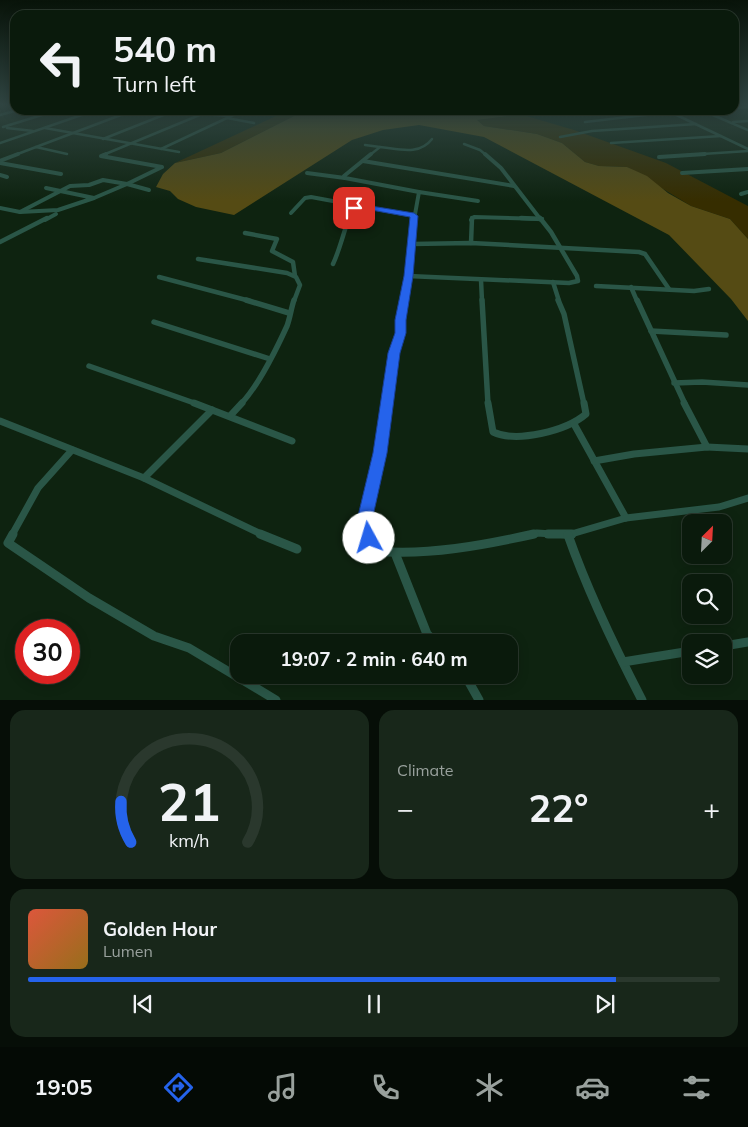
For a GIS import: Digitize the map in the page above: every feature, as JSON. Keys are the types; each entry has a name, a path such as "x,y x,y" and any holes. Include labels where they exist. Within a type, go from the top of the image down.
{"street":[{"path":"0,143 18,137"},
{"path":"0,162 63,137"},
{"path":"92,137 179,152"},
{"path":"101,139 107,137"},
{"path":"0,242 60,211 162,169 155,165 101,156 148,137"},
{"path":"160,149 186,137"},
{"path":"611,143 711,137"},
{"path":"722,137 748,150"},
{"path":"365,145 416,151 424,149 432,139"},
{"path":"408,276 481,280 578,281 561,247 542,219 501,168 480,150 464,144"},
{"path":"36,147 67,154"},
{"path":"345,178 344,176 380,147"},
{"path":"659,157 748,150"},
{"path":"364,161 514,186"},
{"path":"0,162 62,174"},
{"path":"682,173 748,169"},
{"path":"307,173 478,201"},
{"path":"0,175 7,177"},
{"path":"20,212 70,186 90,185 103,180 149,190"},
{"path":"46,188 94,198"},
{"path":"419,192 400,320 401,333 394,353 380,453 365,516 372,546 376,551 395,553 482,545 537,533 568,535 626,518 719,507 748,498"},
{"path":"741,194 748,192"},
{"path":"291,213 305,198 311,197 414,216"},
{"path":"333,264 339,252 352,209 359,206"},
{"path":"0,208 39,213 60,211"},
{"path":"471,243 471,219 474,217 542,219"},
{"path":"245,233 276,239 272,251 293,262 295,276"},
{"path":"412,244 471,243 642,253 669,289"},
{"path":"198,259 280,271 295,276 299,280 300,291 289,313 288,324 247,398 230,416"},
{"path":"159,277 230,295 289,313"},
{"path":"481,280 489,416 493,432 496,436 509,437 547,432 574,424 583,418 586,410 573,360 564,314 554,290 553,282"},
{"path":"596,286 694,291 709,289"},
{"path":"631,287 674,383 707,447"},
{"path":"154,322 270,359"},
{"path":"651,331 726,335"},
{"path":"89,366 230,416 292,441"},
{"path":"674,383 748,384"},
{"path":"144,478 212,410"},
{"path":"0,420 144,478 242,526 297,549"},
{"path":"574,424 626,518"},
{"path":"594,461 634,454 707,447 748,450"},
{"path":"72,450 38,488 4,542 44,566 89,598 154,636 189,648 276,700"},
{"path":"568,535 583,577 614,646 642,700"},
{"path":"395,553 428,634"},
{"path":"732,645 748,642"},
{"path":"623,662 682,652"},
{"path":"470,684 479,700"}],"shaded area":[{"path":"232,137 253,137 221,153 175,163"},
{"path":"253,137 362,137 352,140 234,215 196,207 178,199 170,191 156,187 163,174 175,163 221,153"},
{"path":"482,137 544,137 562,143 585,162 599,166 627,167 647,176 668,193 691,206 730,219 748,239 748,321 731,299 669,235"},
{"path":"544,137 593,137 666,163 748,206 748,239 730,219 691,206 627,167 599,166 585,162 562,143"}],"route":[{"path":"354,208 359,206 414,216 408,276 400,320 401,333 394,353 380,453 365,516 369,538"}]}
